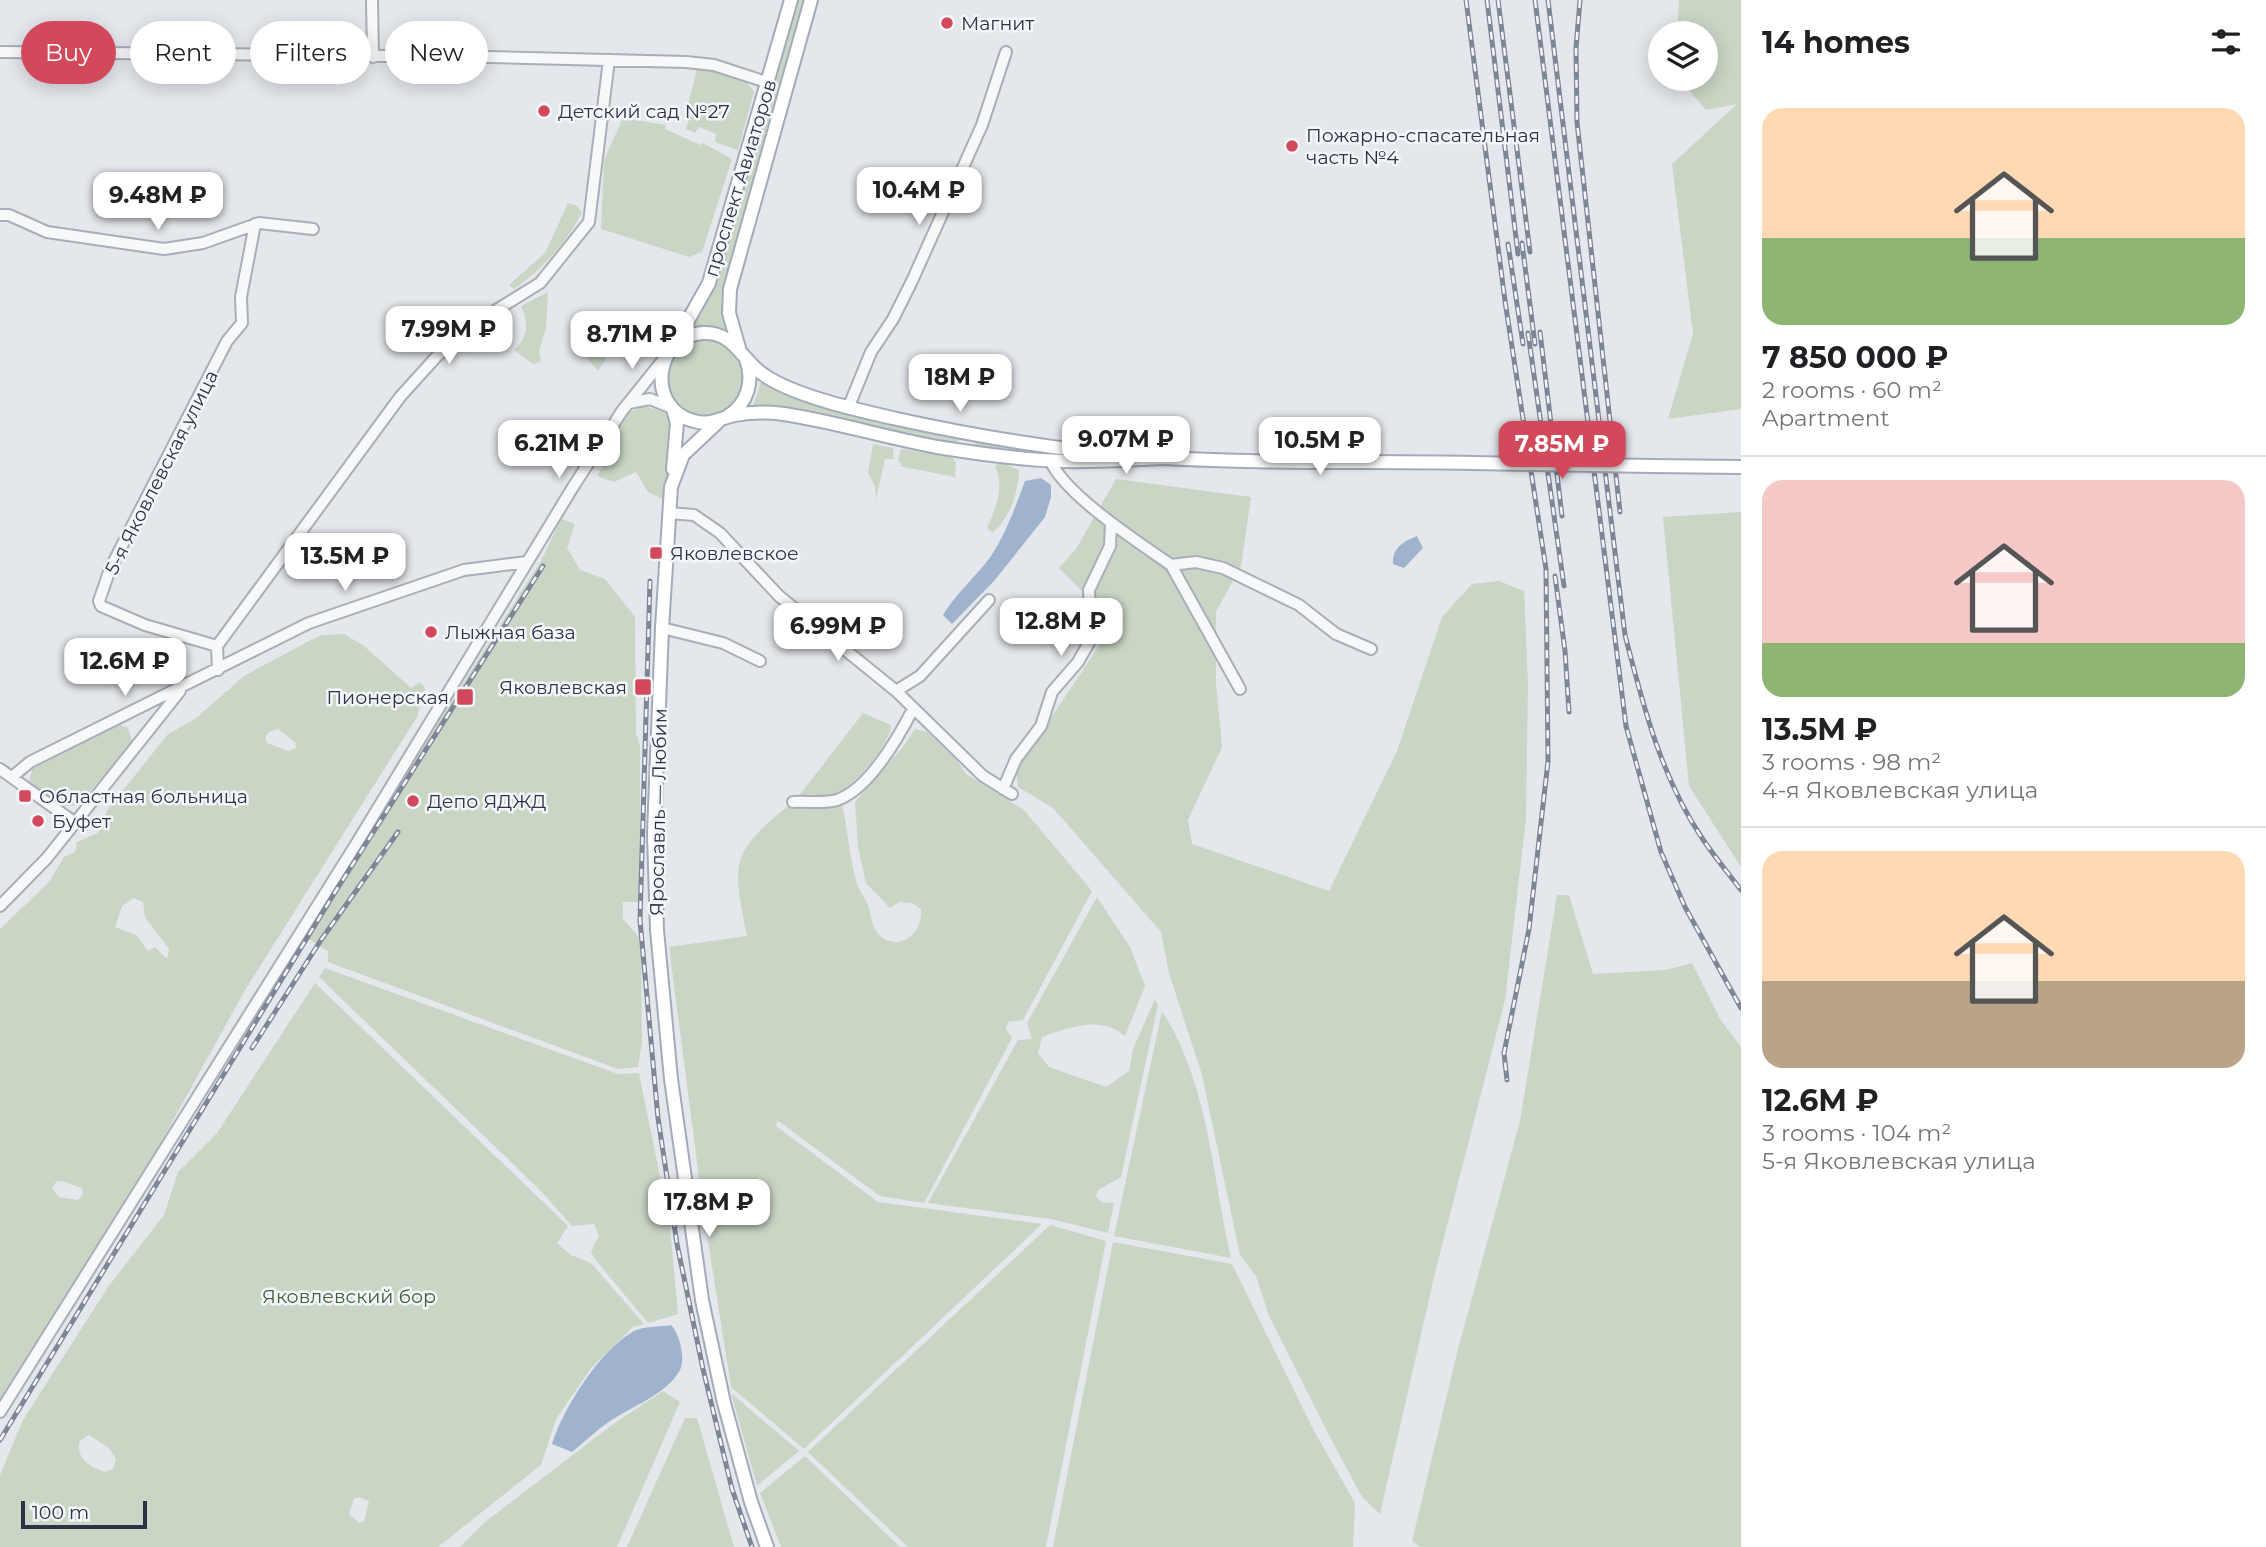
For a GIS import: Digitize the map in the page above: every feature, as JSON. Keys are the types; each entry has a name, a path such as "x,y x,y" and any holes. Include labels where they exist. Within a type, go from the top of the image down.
{"main road":[{"name":"проспект Авиаторов","path":"670,350 709,283 791,0"},
{"name":"проспект Авиаторов","path":"742,353 732,328 730,289 811,0"},
{"path":"671,487 677,423 662,390 660,375 670,350 686,337 709,334 724,338 758,371 773,380 849,406 954,430 1115,454 1167,458"},
{"path":"723,419 739,408 748,392 750,376 742,353"},
{"path":"672,408 691,421 706,423 751,414 780,414 943,448 1051,460 1167,458 1741,467"},
{"name":"Ярославль — Любим","path":"723,419 687,449 676,469 671,487 654,834 657,930 671,1079 702,1300 724,1403 751,1502 767,1547"}],"street":[{"path":"372,0 373,57"},
{"path":"0,52 705,64 769,83"},
{"path":"849,406 871,352 907,290 982,125 1006,52"},
{"path":"218,670 217,646 400,397 438,355 485,317 540,283 589,222 609,61"},
{"path":"0,215 9,215 47,232 164,249 203,243 255,224 313,229"},
{"name":"5-я Яковлевская улица","path":"217,646 145,625 102,606 99,601 110,569 227,341 242,323 241,297 255,224"},
{"path":"0,1412 622,411 670,350"},
{"path":"622,411 639,399 655,400 672,408"},
{"path":"1051,460 1057,475 1111,523 1171,565 1240,689"},
{"path":"669,513 694,515 720,533 779,596 897,691 983,776 1007,792 1016,759 1041,726 1052,692 1079,662 1091,639 1089,590 1110,546 1111,523"},
{"path":"12,777 30,762 309,624 380,597 464,570 527,562"},
{"path":"1171,565 1196,562 1223,568 1299,605 1336,634 1371,649"},
{"path":"897,691 920,676 989,600"},
{"path":"662,628 723,642 760,660"},
{"path":"0,906 47,858 184,687"},
{"path":"793,802 838,800 863,784 896,742 913,709"},
{"path":"0,769 74,822"}],"green space":[{"path":"798,0 805,0 723,288 725,329 694,327 719,276"},
{"path":"1679,0 1741,0 1741,409 1668,419 1693,334 1672,164 1737,104 1706,110 1689,91 1718,91 1718,21 1678,21"},
{"path":"701,66 738,77 754,92 738,150 715,142 716,134 699,127 695,133 686,129 690,114 686,113 697,69"},
{"path":"623,118 666,125 665,129 700,145 703,143 732,159 702,252 689,257 601,229 604,160"},
{"path":"568,203 577,206 582,213 575,225 544,264 514,289 509,285 545,253"},
{"path":"548,292 546,328 539,351 541,362 533,364 514,350 526,330 521,306"},
{"path":"584,334 606,359 598,371 586,354"},
{"path":"705,340 719,343 732,351 740,364 743,378 740,392 732,405 719,413 705,416 691,413 678,405 670,392 667,378 670,364 678,351 691,343"},
{"path":"761,382 776,389 959,437 959,441 952,444 752,409"},
{"path":"643,406 662,411 671,419 666,501 648,492 636,472 614,482 597,476 609,457 607,447 626,414"},
{"path":"977,439 1075,452 1074,456 979,448 975,445"},
{"path":"873,444 893,448 894,459 885,459 876,499 875,486 868,473"},
{"path":"901,449 952,457 956,463 955,477 899,466 902,465 898,460"},
{"path":"1001,462 1019,470 1018,479 1009,511 993,533 987,528 999,490 995,466"},
{"path":"1116,479 1251,497 1241,566 1216,612 1216,683 1222,747 1188,820 1192,844 1329,891 1397,751 1442,617 1472,584 1499,581 1524,591 1528,683 1526,819 1505,1000 1435,1273 1380,1514 1362,1497 1269,1316 1256,1276 1240,1255 1202,1075 1169,973 1161,932 1053,808 1018,787 1016,770 1105,637 1082,591 1059,568 1076,549"},
{"path":"1741,512 1741,867 1689,786 1663,517"},
{"path":"561,519 575,524 567,548 580,570 605,579 635,617 636,733 640,745 640,902 623,902 623,919 641,939 642,1043 638,1067 618,1069 328,962 328,951 303,936 542,559"},
{"path":"344,634 364,646 411,688 420,682 425,688 417,717 245,990 154,1155 0,1399 0,929 49,882 64,857 75,852 77,842 98,833 108,809 168,734 195,719 244,676 322,635","holes":["278,729 295,742 296,748 289,751 267,743 265,738 269,732","134,898 143,902 145,917 169,949 167,959 155,947 148,951 136,935 115,927 122,906","62,1181 82,1188 83,1194 78,1200 59,1197 52,1188 56,1182"]},
{"path":"863,713 891,725 885,743 870,764 853,782 833,796 798,797"},
{"path":"118,724 128,728 133,743 77,806 65,806 29,782 32,769"},
{"path":"915,729 927,732 954,756 966,774 1024,810 1092,891 1023,1020 1008,1022 1006,1029 1012,1038 924,1203 880,1196 777,1120 776,1126 878,1202 1042,1224 804,1449 731,1387 704,1216 669,947 747,936 739,891 740,861 756,835 790,804 842,805 856,880 868,905 874,928 883,938 891,941 898,942 913,934 921,919 921,909 912,903 899,902 890,908 866,883 858,847 855,802"},
{"path":"1557,895 1569,895 1593,974 1666,970 1692,963 1720,1019 1741,1047 1741,1547 1420,1547 1412,1541 1458,1349 1520,1121"},
{"path":"1097,897 1130,947 1145,986 1125,1036 1105,1026 1084,1025 1042,1037 1038,1053 1049,1067 1106,1087 1129,1071 1133,1049 1155,999 1158,1005 1121,1177 1098,1190 1096,1197 1102,1202 1114,1203 1108,1233 1051,1219 928,1203 1018,1040 1032,1039 1027,1023"},
{"path":"325,968 618,1074 639,1073 670,1226 678,1314 648,1323 594,1258 591,1251 599,1236 594,1224 572,1226 541,1191 319,977"},
{"name":"Яковлевский бор","path":"315,983 568,1226 557,1243 571,1255 591,1263 644,1324 633,1327 592,1367 556,1419 541,1465 438,1547 0,1547 0,1475 23,1420 108,1287 164,1215 178,1172 217,1133","holes":["89,1435 109,1448 116,1459 113,1469 104,1472 82,1457 80,1441","359,1497 369,1501 364,1521 359,1523 349,1514 354,1499"]},
{"path":"1162,1011 1178,1039 1199,1100 1231,1258 1114,1236"},
{"path":"1050,1225 1106,1241 1046,1547 908,1547 808,1452"},
{"path":"1113,1242 1232,1264 1313,1429 1355,1503 1353,1547 1053,1547"},
{"path":"663,1391 680,1402 617,1547 460,1547 485,1522 612,1425"},
{"path":"731,1393 799,1451 757,1486"},
{"path":"685,1418 697,1418 734,1547 627,1547"},
{"path":"805,1456 900,1547 781,1547 760,1493"}],"water":[{"path":"1041,478 1051,485 1051,497 1045,517 994,581 952,624 943,615 996,547 1025,481"},
{"path":"1417,536 1423,548 1404,568 1393,564 1394,554 1400,546"},
{"path":"671,1325 679,1340 682,1365 667,1386 610,1421 572,1452 552,1444 574,1397 608,1352 638,1329"}],"railway":[{"path":"1466,0 1505,301 1546,569 1548,761 1529,929 1504,1053 1507,1080"},
{"path":"1487,0 1518,254"},
{"path":"1498,0 1530,252"},
{"path":"1535,0 1626,726 1661,852 1685,907 1741,1008"},
{"path":"1548,0 1625,635 1646,714 1675,790 1702,838 1741,890"},
{"path":"1580,0 1576,48 1577,122 1620,512"},
{"path":"1522,243 1535,344"},
{"path":"1508,244 1523,344"},
{"path":"1540,332 1562,516"},
{"path":"1528,333 1564,586"},
{"path":"0,1440 337,889 543,566"},
{"path":"1555,576 1565,651 1569,712"},
{"path":"650,581 640,920 658,1118 677,1244 703,1369 732,1489 752,1547"},
{"path":"252,1048 321,940 398,832"}],"place":[{"name":"Магнит","path":"947,23"},
{"name":"Детский сад №27","path":"544,111"},
{"name":"Пожарно-спасательная часть №4","path":"1292,146"},
{"name":"Яковлевское","path":"656,553"},
{"name":"Лыжная база","path":"431,632"},
{"name":"Яковлевская","path":"643,687"},
{"name":"Пионерская","path":"465,697"},
{"name":"Областная больница","path":"25,796"},
{"name":"Депо ЯДЖД","path":"413,801"},
{"name":"Буфет","path":"38,821"}]}
